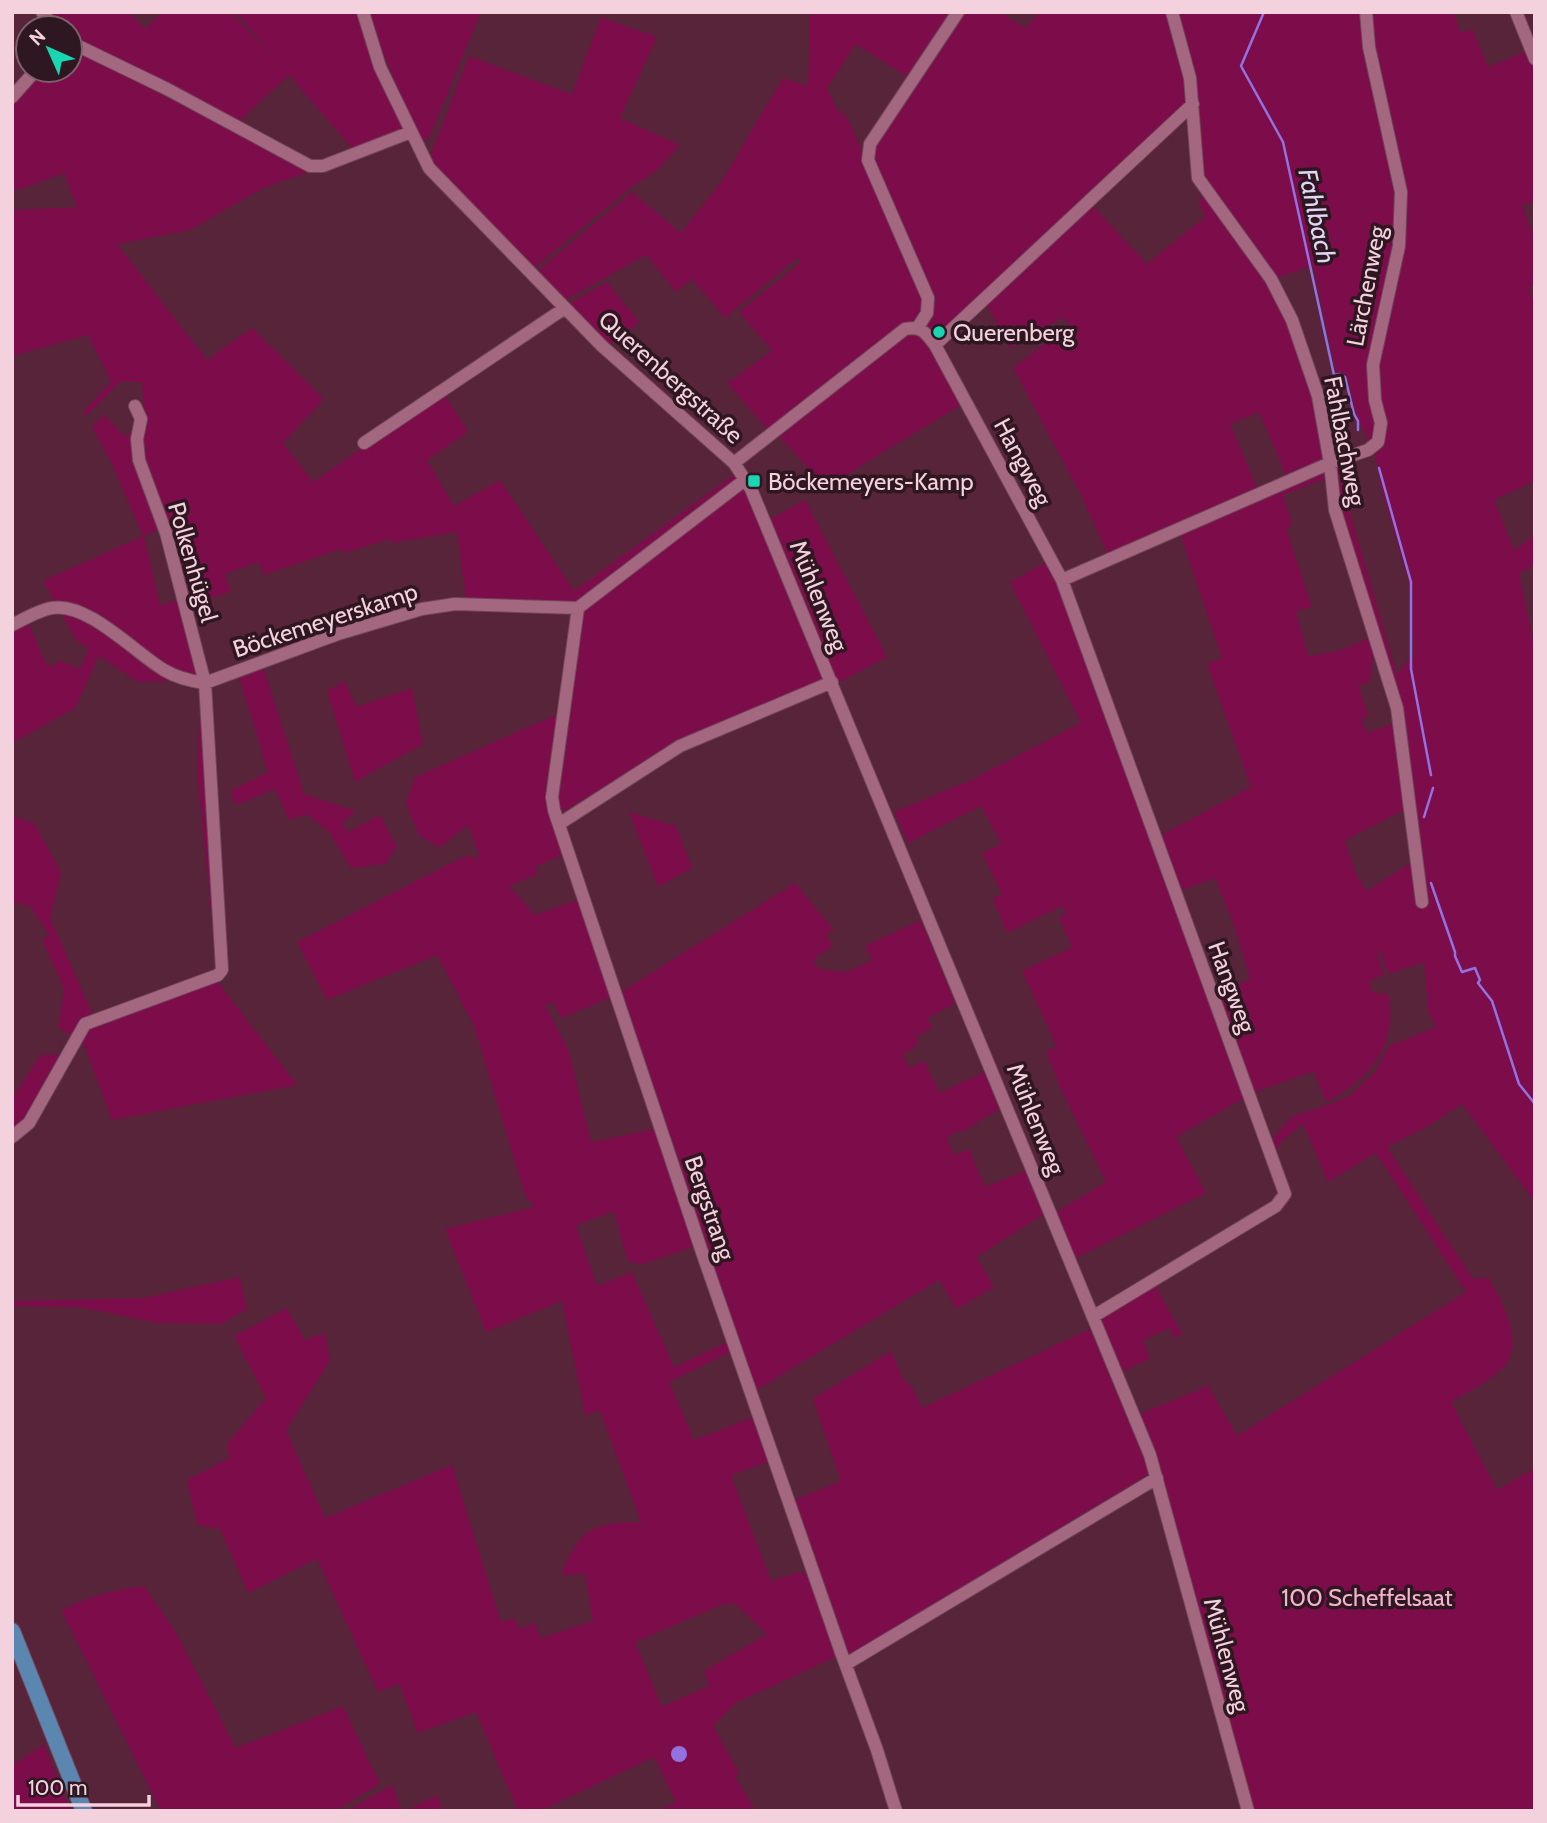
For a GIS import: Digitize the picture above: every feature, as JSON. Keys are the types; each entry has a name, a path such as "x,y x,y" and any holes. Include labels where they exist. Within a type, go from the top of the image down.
{"main road":[{"path":"12,1631 84,1811"}],"street":[{"name":"Querenbergstraße","path":"363,12 380,66 421,156 441,183 606,350 734,463 905,329 918,327"},
{"path":"958,12 867,152 868,160 928,298 927,313 918,327 923,329 935,345 1193,104"},
{"name":"Fahlbachweg","path":"1172,12 1190,78 1198,178 1271,279 1292,320 1318,396 1335,510 1397,708 1422,902"},
{"name":"Lärchenweg","path":"1062,580 1330,463 1368,450 1378,442 1381,423 1375,400 1373,365 1399,246 1401,192 1369,47 1366,12"},
{"path":"1516,12 1535,58"},
{"path":"84,49 178,95 310,166 323,166 411,132"},
{"name":"Querenbergstraße","path":"363,443 565,309"},
{"name":"Hangweg","path":"935,345 1062,580 1285,1194 1276,1206 1094,1316"},
{"name":"Polkenhügel","path":"135,406 141,419 137,439 139,460 166,533 205,683"},
{"name":"Mühlenweg","path":"734,463 746,479 832,682 1150,1455 1248,1811"},
{"path":"578,608 746,479"},
{"name":"Böckemeyerskamp","path":"205,683 338,634 422,609 455,604 578,608"},
{"path":"12,625 51,608 69,608 114,634 165,671 187,680 205,683 222,970 218,975 85,1024 29,1123 12,1137"},
{"name":"Bergstrang","path":"578,608 552,797 559,824 703,1255 896,1811"},
{"path":"559,824 680,746 832,682"},
{"path":"846,1664 1157,1478"}],"green space":[{"path":"49,12 129,12 145,29 163,12 231,12 274,57 236,12 356,12 405,131 352,148 289,75 237,123 84,44 84,14"},
{"path":"370,12 481,12 430,136 423,141 405,118 403,100 375,34"},
{"path":"814,12 955,12 912,80 856,44 827,88 836,108 847,117 926,298 918,326 769,431 727,383 772,351 739,312 801,262 797,258 725,318 692,279 676,292 646,255 563,301 535,273 632,192 681,233 721,182 783,78 808,86 810,17"},
{"path":"960,12 999,12 1026,28 1039,12 1168,12 1191,103 938,341 923,325 929,314 870,158 872,145"},
{"name":"100 Scheffelsaat","path":"1173,12 1453,12 1461,33 1472,29 1488,67 1527,51 1535,72 1535,201 1522,206 1535,239 1534,285 1528,287 1535,304 1535,481 1494,500 1514,550 1533,537 1535,542 1535,564 1519,574 1535,651 1535,1202 1462,1104 1428,1126 1387,1147 1473,1279 1489,1278 1505,1309 1512,1333 1511,1355 1500,1371 1451,1402 1497,1490 1535,1468 1535,1811 1252,1811 1139,1415 1208,1385 1237,1436 1466,1292 1376,1153 1328,1182 1303,1124 1283,1140 1273,1153 1269,1143 1295,1115 1349,1096 1375,1072 1389,1046 1436,1027 1428,1010 1424,962 1388,974 1381,952 1377,953 1384,975 1369,981 1373,993 1388,994 1391,1012 1389,1029 1377,1059 1355,1084 1326,1102 1314,1071 1250,1094 1216,996 1250,979 1234,925 1215,878 1174,893 1246,1097 1176,1137 1206,1193 1074,1259 1055,1213 1106,1182 1046,1052 1057,1047 1022,971 1072,947 1059,918 1067,913 1062,906 1007,933 993,899 1002,894 982,853 1001,844 981,806 908,843 894,812 971,780 1081,723 1010,582 1050,560 1158,837 1251,787 1207,664 1222,658 1179,531 1109,557 1081,495 1013,368 1069,325 1063,317 1010,348 988,307 989,301 1092,205 1147,264 1205,217 1198,201 1206,195 1252,255 1283,303 1304,354 1318,408 1329,462 1288,480 1259,412 1230,424 1259,492 1329,465 1329,477 1283,495 1292,525 1286,528 1312,607 1296,611 1308,656 1338,651 1373,636 1370,682 1358,686 1369,716 1362,719 1367,733 1397,722 1408,808 1345,840 1356,874 1367,891 1415,860 1398,707 1333,494 1332,464 1351,458 1352,465 1343,469 1344,492 1397,675 1414,652 1408,580 1381,487 1375,455 1356,414 1347,376 1336,372 1313,265 1275,279 1201,178"},
{"path":"601,17 657,37 620,118 680,145 654,172 635,184 534,268 429,160 430,156 469,56 572,94"},
{"path":"84,55 311,171 263,188 190,230 117,244 207,360 252,328 324,399 283,443 313,482 443,392 468,432 427,460 454,506 500,480 574,591 735,474 746,490 828,681 682,740 552,818 564,854 535,867 538,874 509,886 535,915 581,899 613,997 561,1018 553,1002 545,1005 568,1049 591,1142 655,1129 696,1246 643,1264 630,1262 614,1211 576,1225 597,1286 632,1272 674,1367 727,1342 731,1352 669,1382 694,1440 754,1417 768,1462 731,1475 771,1581 798,1572 811,1576 840,1655 736,1703 713,1725 739,1774 735,1777 756,1811 658,1811 676,1802 654,1757 540,1811 518,1811 476,1712 418,1733 399,1684 378,1692 317,1559 248,1593 220,1529 197,1525 187,1480 229,1458 227,1444 266,1398 234,1336 287,1308 305,1340 325,1333 330,1361 286,1430 325,1518 452,1465 501,1622 515,1618 519,1629 535,1623 541,1638 593,1621 585,1574 561,1575 581,1538 610,1524 641,1522 600,1411 585,1415 562,1301 486,1332 445,1229 535,1207 525,1195 474,1026 437,955 327,1000 297,942 465,856 480,858 468,825 439,848 419,835 406,803 415,777 565,711 574,606 466,600 457,532 392,543 390,539 344,553 341,549 264,575 259,562 225,574 231,592 188,604 165,526 144,536 160,605 182,600 202,680 138,682 99,656 75,708 12,743 12,628 27,620 46,664 55,666 58,660 80,669 89,649 76,640 43,581 143,536 113,466 92,427 104,415 126,437 137,426 141,460 144,419 142,382 120,382 86,416 83,412 111,382 88,335 12,356 12,210 77,207 64,173 22,189 12,189 12,105 31,84 84,84","holes":["734,1603 767,1634 704,1671 709,1686 662,1707 635,1642 719,1606"]},
{"path":"607,282 639,322 609,346 567,305"},
{"path":"918,329 964,403 826,487 776,433 907,330"},
{"path":"805,500 887,657 838,683 769,520"},
{"path":"263,667 304,794 356,811 342,823 348,832 380,815 397,847 385,864 351,868 329,832 307,814 289,820 275,789 236,805 230,791 268,772 239,677"},
{"path":"345,681 356,707 412,688 423,744 355,782 327,691"},
{"path":"204,707 220,960 217,981 297,1085 112,1120 80,1035 37,1118 28,1130 12,1141 12,1099 40,1055 63,1054 74,1037 58,1027 64,989 42,939 50,936 30,906 12,902 12,816 35,824 61,873 50,918 93,1015 203,973 210,976 217,972 197,772 200,709"},
{"path":"629,812 676,826 692,868 658,887"},
{"path":"795,883 834,930 826,934 833,946 813,960 818,969 848,972 872,960 865,946 921,920 955,1003 927,1019 933,1027 916,1037 919,1044 902,1055 910,1068 924,1061 940,1093 984,1072 999,1109 947,1138 954,1155 969,1149 985,1187 1025,1171 1043,1215 976,1257 994,1287 957,1309 939,1280 755,1391 621,992"},
{"path":"240,1277 247,1309 222,1324 158,1323 79,1307 12,1306 12,1301 144,1298"},
{"path":"1155,1285 1182,1334 1175,1338 1169,1328 1143,1340 1150,1359 1121,1372 1100,1318"},
{"path":"1090,1329 1150,1473 849,1656 794,1500 841,1481 813,1399 891,1351 904,1381 911,1385 922,1408"},
{"path":"144,1586 175,1631 236,1748 343,1706 380,1784 335,1811 161,1811 61,1610 102,1594"},
{"path":"44,1744 70,1811 12,1811 12,1766"},
{"path":"392,1785 402,1811 346,1811"},
{"path":"437,1795 443,1811 405,1811"}],"shaded area":[{"path":"679,1746 687,1754 679,1762 671,1754"}],"waterway":[{"name":"Fahlbach","path":"1264,12 1241,66 1283,142 1334,375 1345,377 1358,421 1358,430"},
{"path":"1379,468 1411,582 1411,669 1431,775"},
{"name":"Fahlbach","path":"1424,817 1433,788"},
{"name":"Fahlbach","path":"1431,883 1462,972 1475,968 1480,980 1478,983 1492,1001 1519,1084 1535,1104"}],"place":[{"name":"Querenberg","path":"939,332"},
{"name":"Böckemeyers-Kamp","path":"754,481"}]}
